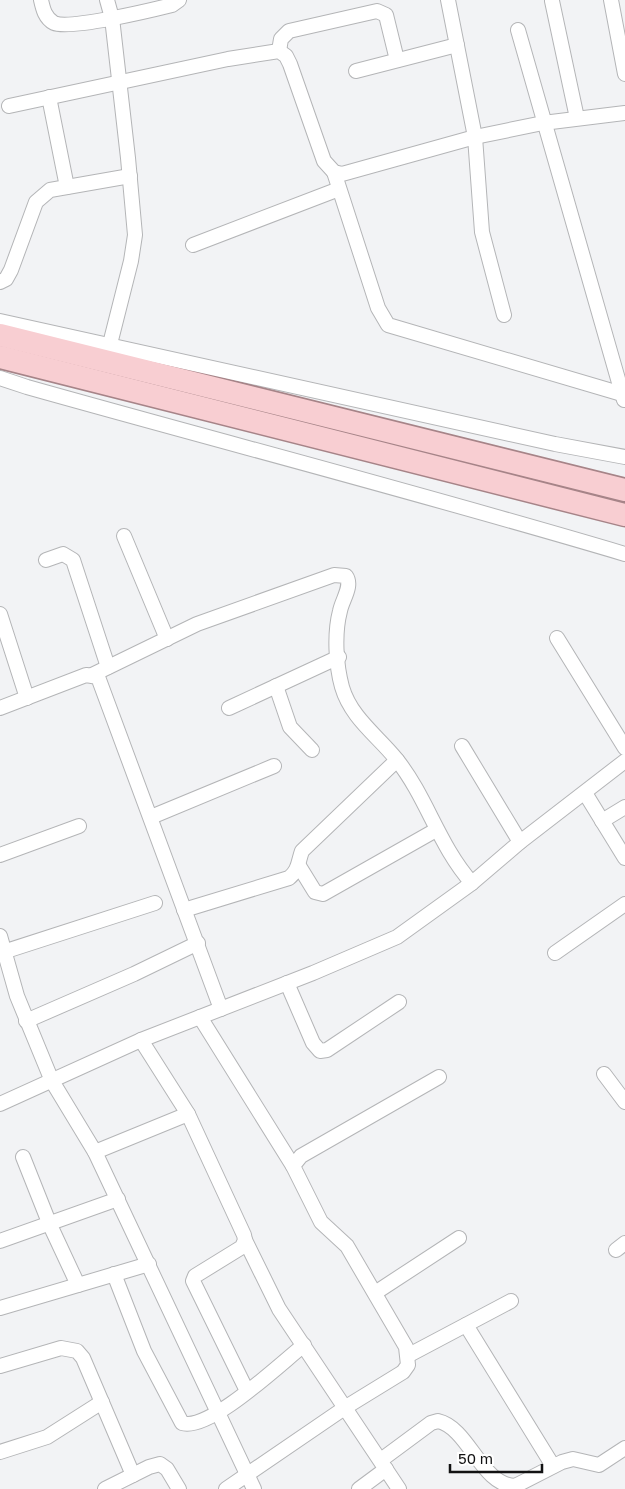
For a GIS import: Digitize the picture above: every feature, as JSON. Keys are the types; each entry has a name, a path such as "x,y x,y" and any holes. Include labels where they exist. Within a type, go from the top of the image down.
{"highway":[{"path":"0,335 625,490"},
{"path":"0,357 625,515"}],"street":[{"path":"41,0 46,16 57,24 112,18 172,6 179,0"},
{"path":"107,0 112,18 134,218 133,248 110,344"},
{"path":"448,0 475,137 482,232 504,315"},
{"path":"611,0 625,74"},
{"path":"552,1 577,118"},
{"path":"279,51 281,39 289,31 377,11 386,15 397,60"},
{"path":"518,30 543,123 624,398"},
{"path":"356,71 457,45"},
{"path":"9,106 119,81 228,59 279,51 286,56 324,161 334,172 378,308 388,325 624,398"},
{"path":"49,97 67,187"},
{"path":"334,172 342,174 431,147 543,123 625,113"},
{"path":"0,282 6,279 11,270 36,202 50,190 130,176"},
{"path":"193,244 340,189"},
{"path":"0,321 555,444 625,457"},
{"path":"0,378 224,442 465,507 625,554"},
{"path":"124,536 167,639"},
{"path":"46,560 63,554 73,560 108,667"},
{"path":"0,708 92,675 167,639 239,608 340,574 346,576 349,580 338,618 338,657 342,688 353,712 396,760 410,780 457,866 472,883"},
{"path":"0,614 3,633 27,698"},
{"path":"557,638 625,748"},
{"path":"228,708 338,657"},
{"path":"92,675 98,677 101,682 221,1009"},
{"path":"276,686 290,727 312,750"},
{"path":"462,746 520,842"},
{"path":"184,910 289,878 299,866 302,851 396,760"},
{"path":"0,1104 141,1040 287,983 397,936 472,883 520,842 625,761"},
{"path":"151,817 274,766"},
{"path":"585,793 625,858"},
{"path":"602,821 625,807"},
{"path":"0,855 79,826"},
{"path":"299,866 314,892 323,894 436,830"},
{"path":"3,953 155,904"},
{"path":"554,953 625,904"},
{"path":"0,936 3,953 26,1020 52,1081 95,1152 254,1489"},
{"path":"26,1020 134,974 198,943"},
{"path":"287,983 313,1043 320,1051 327,1050 399,1002"},
{"path":"200,1017 293,1166 321,1222 347,1246 409,1355 408,1365 403,1372 346,1407 226,1489"},
{"path":"141,1040 188,1114 239,1221 245,1240 270,1294 399,1489"},
{"path":"604,1074 625,1102"},
{"path":"293,1166 301,1156 439,1076"},
{"path":"95,1152 188,1114"},
{"path":"23,1157 50,1225 78,1285"},
{"path":"0,1241 50,1225 118,1199"},
{"path":"375,1293 459,1238"},
{"path":"245,1240 236,1252 195,1276 193,1281 247,1391"},
{"path":"0,1308 149,1264"},
{"path":"114,1274 144,1351 182,1423 194,1425 219,1414 304,1345"},
{"path":"409,1355 511,1302"},
{"path":"466,1325 554,1466"},
{"path":"0,1366 62,1348 78,1351 133,1476"},
{"path":"0,1452 47,1437 102,1402"},
{"path":"359,1489 383,1464 431,1423 438,1421 452,1428 493,1477 507,1486 515,1486 554,1466 573,1459 599,1465 625,1448"},
{"path":"107,1489 154,1464 160,1464 167,1469 179,1489"}]}
